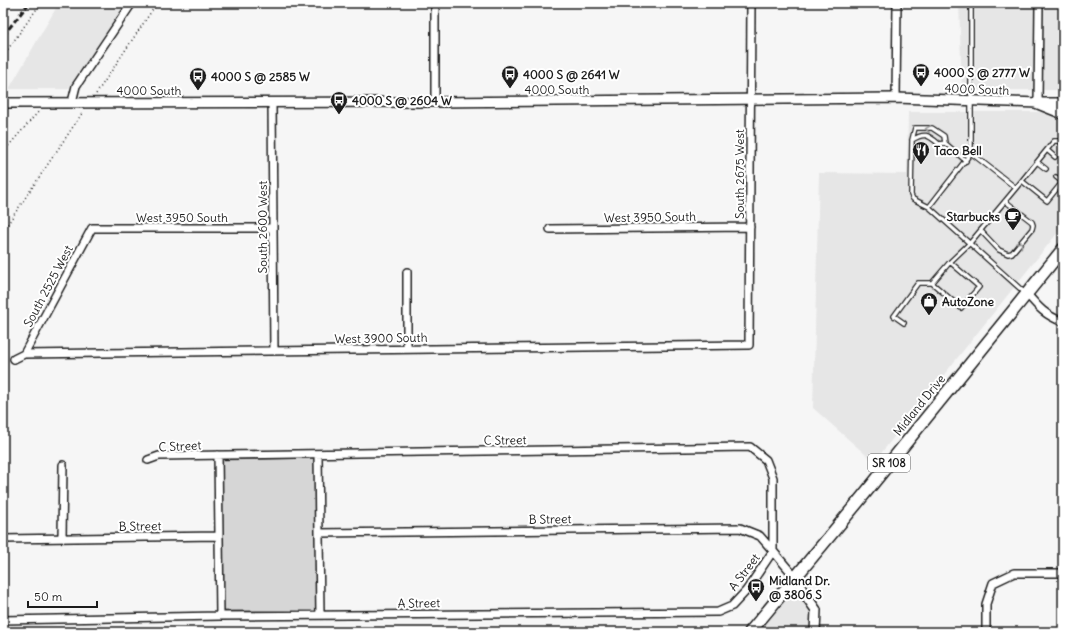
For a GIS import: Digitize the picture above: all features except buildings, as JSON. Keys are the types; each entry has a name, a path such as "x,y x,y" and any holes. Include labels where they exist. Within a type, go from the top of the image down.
{"main road":[{"path":"1038,103 1063,113"},
{"name":"Midland Drive","path":"750,632 1063,249"}],"street":[{"path":"72,102 76,86 132,3"},
{"path":"435,3 435,102"},
{"name":"South 2675 West","path":"749,345 751,3"},
{"path":"896,98 897,3"},
{"path":"1038,103 1040,3"},
{"name":"4000 South","path":"3,103 435,102 896,98 1063,103"},
{"name":"South 2600 West","path":"272,102 274,351"},
{"name":"West 3950 South","path":"550,229 750,227"},
{"name":"West 3950 South","path":"92,228 273,228"},
{"name":"South 2525 West","path":"24,354 92,228"},
{"path":"407,349 408,272"},
{"path":"1027,294 1042,310 1051,317 1063,322"},
{"name":"West 3900 South","path":"14,359 24,354 749,345"},
{"name":"C Street","path":"148,460 159,456 750,447 766,460 773,478 773,551"},
{"path":"318,454 320,615"},
{"path":"218,455 220,616"},
{"path":"62,538 63,465"},
{"name":"B Street","path":"319,533 740,528 760,536 773,551"},
{"name":"B Street","path":"3,539 219,536"},
{"name":"A Street","path":"3,620 220,616 718,612 732,606 746,592 773,551 795,577"},
{"path":"986,632 986,604 993,584 1014,573 1063,573"},
{"path":"795,577 816,610 815,632"}],"lane":[{"path":"929,207 971,153 971,3"},
{"path":"966,161 945,143 944,136 932,128 915,128 912,140 911,195 913,199 929,207 1027,294"},
{"path":"912,140 920,135 929,136 939,144 945,143"},
{"path":"932,283 950,262 970,244 1054,141 1059,141 1063,144"},
{"path":"1047,150 1055,157"},
{"path":"971,153 1016,188"},
{"path":"1037,162 1046,169"},
{"path":"1022,181 1047,201 1063,182 1056,177"},
{"path":"981,231 999,250 1008,254 1012,253 1032,229 1032,222 1006,201"},
{"path":"904,322 894,316 918,283 932,283 962,308 979,287 950,262"}],"path":[{"path":"3,56 41,3"},
{"path":"97,91 157,3"},
{"path":"3,152 47,103"},
{"path":"3,231 78,120"}],"shaded area":[{"path":"59,3 126,3 68,89 9,89"},
{"path":"959,3 1063,3 1063,90 962,90"},
{"path":"908,112 1063,112 1063,226 874,462 813,408 819,173 907,174"},
{"path":"316,458 317,611 222,611 221,460"},
{"path":"811,567 810,632 753,632"}],"railway":[{"path":"3,8 7,3"},
{"path":"3,36 29,3"}],"place":[{"name":"4000 S @ 2777 W","path":"921,87"},
{"name":"4000 S @ 2641 W","path":"510,89"},
{"name":"4000 S @ 2585 W","path":"198,91"},
{"name":"4000 S @ 2604 W","path":"339,115"},
{"name":"Taco Bell","path":"921,165"},
{"name":"Starbucks","path":"1013,231"},
{"name":"AutoZone","path":"929,316"},
{"name":"Midland Dr. @ 3806 S","path":"756,602"}]}
